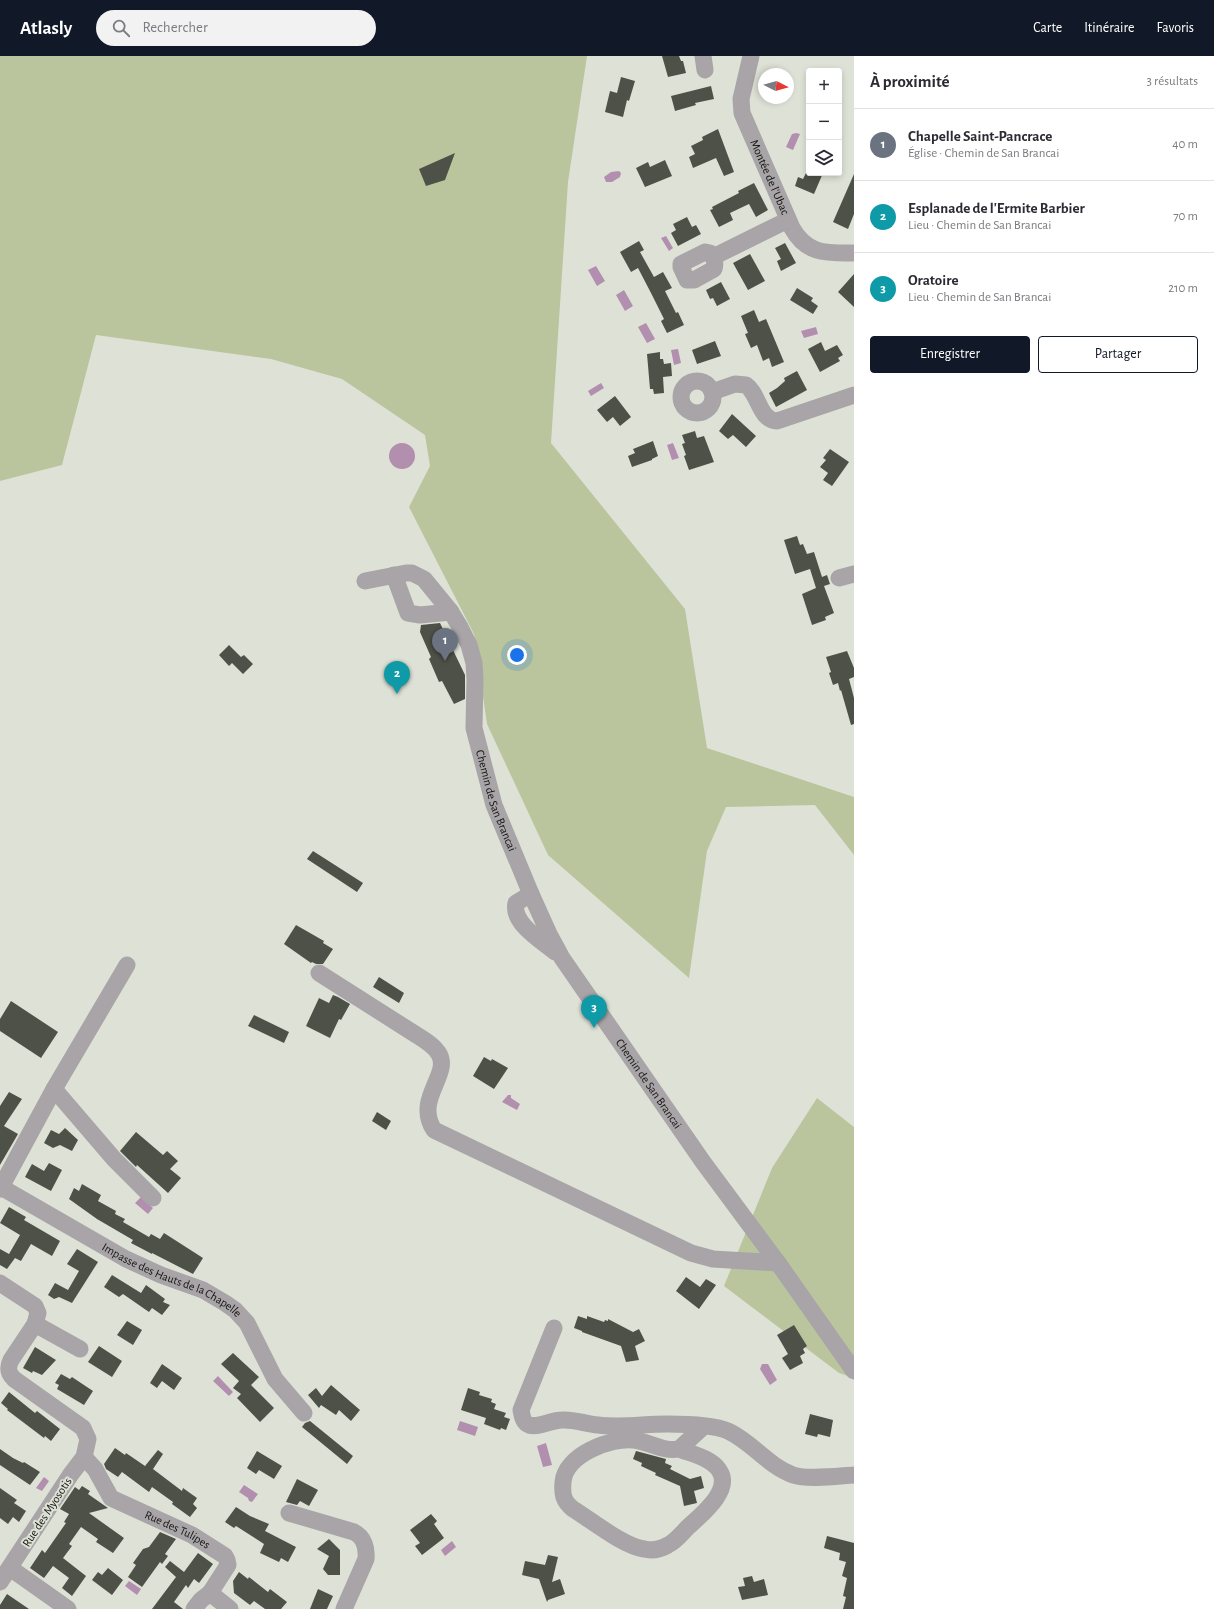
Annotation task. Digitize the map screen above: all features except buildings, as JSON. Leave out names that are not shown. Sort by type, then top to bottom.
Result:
[{"type":"street","name":"Montée de l'Ubac","points":[[751,56],[741,99],[742,113],[788,220],[799,240],[810,247],[825,253],[854,253]]},
{"type":"street","points":[[713,257],[788,220]]},
{"type":"street","points":[[712,392],[736,384],[746,385],[753,391],[766,416],[770,420],[777,421],[854,395]]},
{"type":"street","name":"Chemin de San Brancai","points":[[365,581],[412,573],[424,578],[451,612],[463,633],[472,656],[475,679],[474,728],[488,788],[531,894],[522,898],[516,903],[515,908],[517,917],[525,927],[562,958],[703,1162],[778,1263],[854,1371]]},
{"type":"street","points":[[394,575],[408,613],[420,615],[451,612]]},
{"type":"street","points":[[0,1188],[54,1089],[127,965]]},
{"type":"street","points":[[319,973],[431,1044],[439,1054],[441,1070],[430,1094],[428,1105],[428,1119],[434,1130],[691,1253],[712,1259],[778,1263]]},
{"type":"street","points":[[54,1089],[114,1159],[153,1198]]},
{"type":"street","name":"Impasse des Hauts de la Chapelle","points":[[0,1188],[126,1260],[203,1290],[235,1310],[247,1323],[275,1379],[304,1413]]},
{"type":"street","points":[[0,1283],[35,1306],[38,1313],[38,1318],[35,1324],[80,1349]]},
{"type":"street","name":"Rue des Myosotis","points":[[0,1582],[67,1480],[84,1457],[88,1439],[83,1428],[14,1379],[8,1372],[8,1367],[11,1360],[35,1324]]},
{"type":"street","points":[[554,1328],[520,1410],[524,1422],[528,1425],[561,1420],[614,1426],[668,1424],[719,1428],[729,1432],[776,1466],[795,1475],[854,1475]]},
{"type":"street","points":[[679,1449],[714,1464],[720,1471],[722,1483],[721,1489],[713,1504],[668,1545],[650,1550],[635,1547],[599,1526],[566,1503],[562,1489],[563,1479],[573,1463],[590,1449],[614,1442],[634,1440],[668,1450],[679,1449],[703,1427]]},
{"type":"street","name":"Rue des Tulipes","points":[[84,1457],[95,1470],[111,1498],[192,1535],[225,1556],[228,1565],[210,1593]]},
{"type":"street","points":[[289,1513],[354,1532],[362,1538],[366,1559],[344,1609]]},
{"type":"street","points":[[10,1568],[68,1609]]},
{"type":"street","points":[[194,1609],[201,1600],[210,1593],[230,1609]]},
{"type":"green space","points":[[0,56],[587,56],[568,182],[551,443],[685,609],[707,748],[854,797],[854,855],[815,805],[726,807],[707,851],[689,978],[548,855],[487,724],[474,634],[409,507],[430,466],[425,435],[342,379],[271,359],[96,335],[62,465],[0,481]]},
{"type":"green space","points":[[817,1098],[854,1127],[854,1378],[839,1373],[724,1286],[772,1168]]},
{"type":"shaded area","points":[[792,134],[800,134],[793,150],[786,147]]},
{"type":"shaded area","points":[[619,171],[621,173],[620,177],[612,182],[606,182],[604,177],[611,172]]},
{"type":"shaded area","points":[[666,236],[673,248],[669,251],[661,238]]},
{"type":"shaded area","points":[[596,266],[605,281],[597,286],[588,270]]},
{"type":"shaded area","points":[[624,290],[633,306],[625,311],[616,295]]},
{"type":"shaded area","points":[[646,323],[655,339],[647,343],[638,327]]},
{"type":"shaded area","points":[[816,327],[818,334],[804,338],[801,331]]},
{"type":"shaded area","points":[[678,349],[681,363],[674,365],[671,350]]},
{"type":"shaded area","points":[[601,383],[604,388],[591,396],[588,391]]},
{"type":"shaded area","points":[[402,443],[411,447],[415,456],[411,465],[402,469],[393,465],[389,456],[393,447]]},
{"type":"shaded area","points":[[673,443],[679,458],[672,460],[667,445]]},
{"type":"shaded area","points":[[508,1095],[511,1095],[511,1098],[520,1104],[517,1110],[502,1102]]},
{"type":"shaded area","points":[[141,1197],[153,1208],[148,1214],[135,1203]]},
{"type":"shaded area","points":[[762,1364],[768,1364],[777,1380],[770,1385],[760,1369]]},
{"type":"shaded area","points":[[218,1376],[233,1392],[229,1396],[213,1381]]},
{"type":"shaded area","points":[[460,1421],[478,1427],[475,1436],[457,1430]]},
{"type":"shaded area","points":[[546,1443],[552,1465],[543,1467],[537,1446]]},
{"type":"shaded area","points":[[44,1477],[49,1481],[42,1491],[36,1488]]},
{"type":"shaded area","points":[[244,1485],[258,1494],[252,1502],[239,1492]]},
{"type":"shaded area","points":[[452,1541],[456,1547],[445,1556],[441,1550]]},
{"type":"shaded area","points":[[129,1581],[141,1589],[137,1595],[125,1586]]},
{"type":"place","name":"Chapelle Saint-Pancrace","points":[[445,661]]},
{"type":"place","name":"Esplanade de l'Ermite Barbier","points":[[397,694]]},
{"type":"place","name":"Oratoire","points":[[594,1028]]}]
